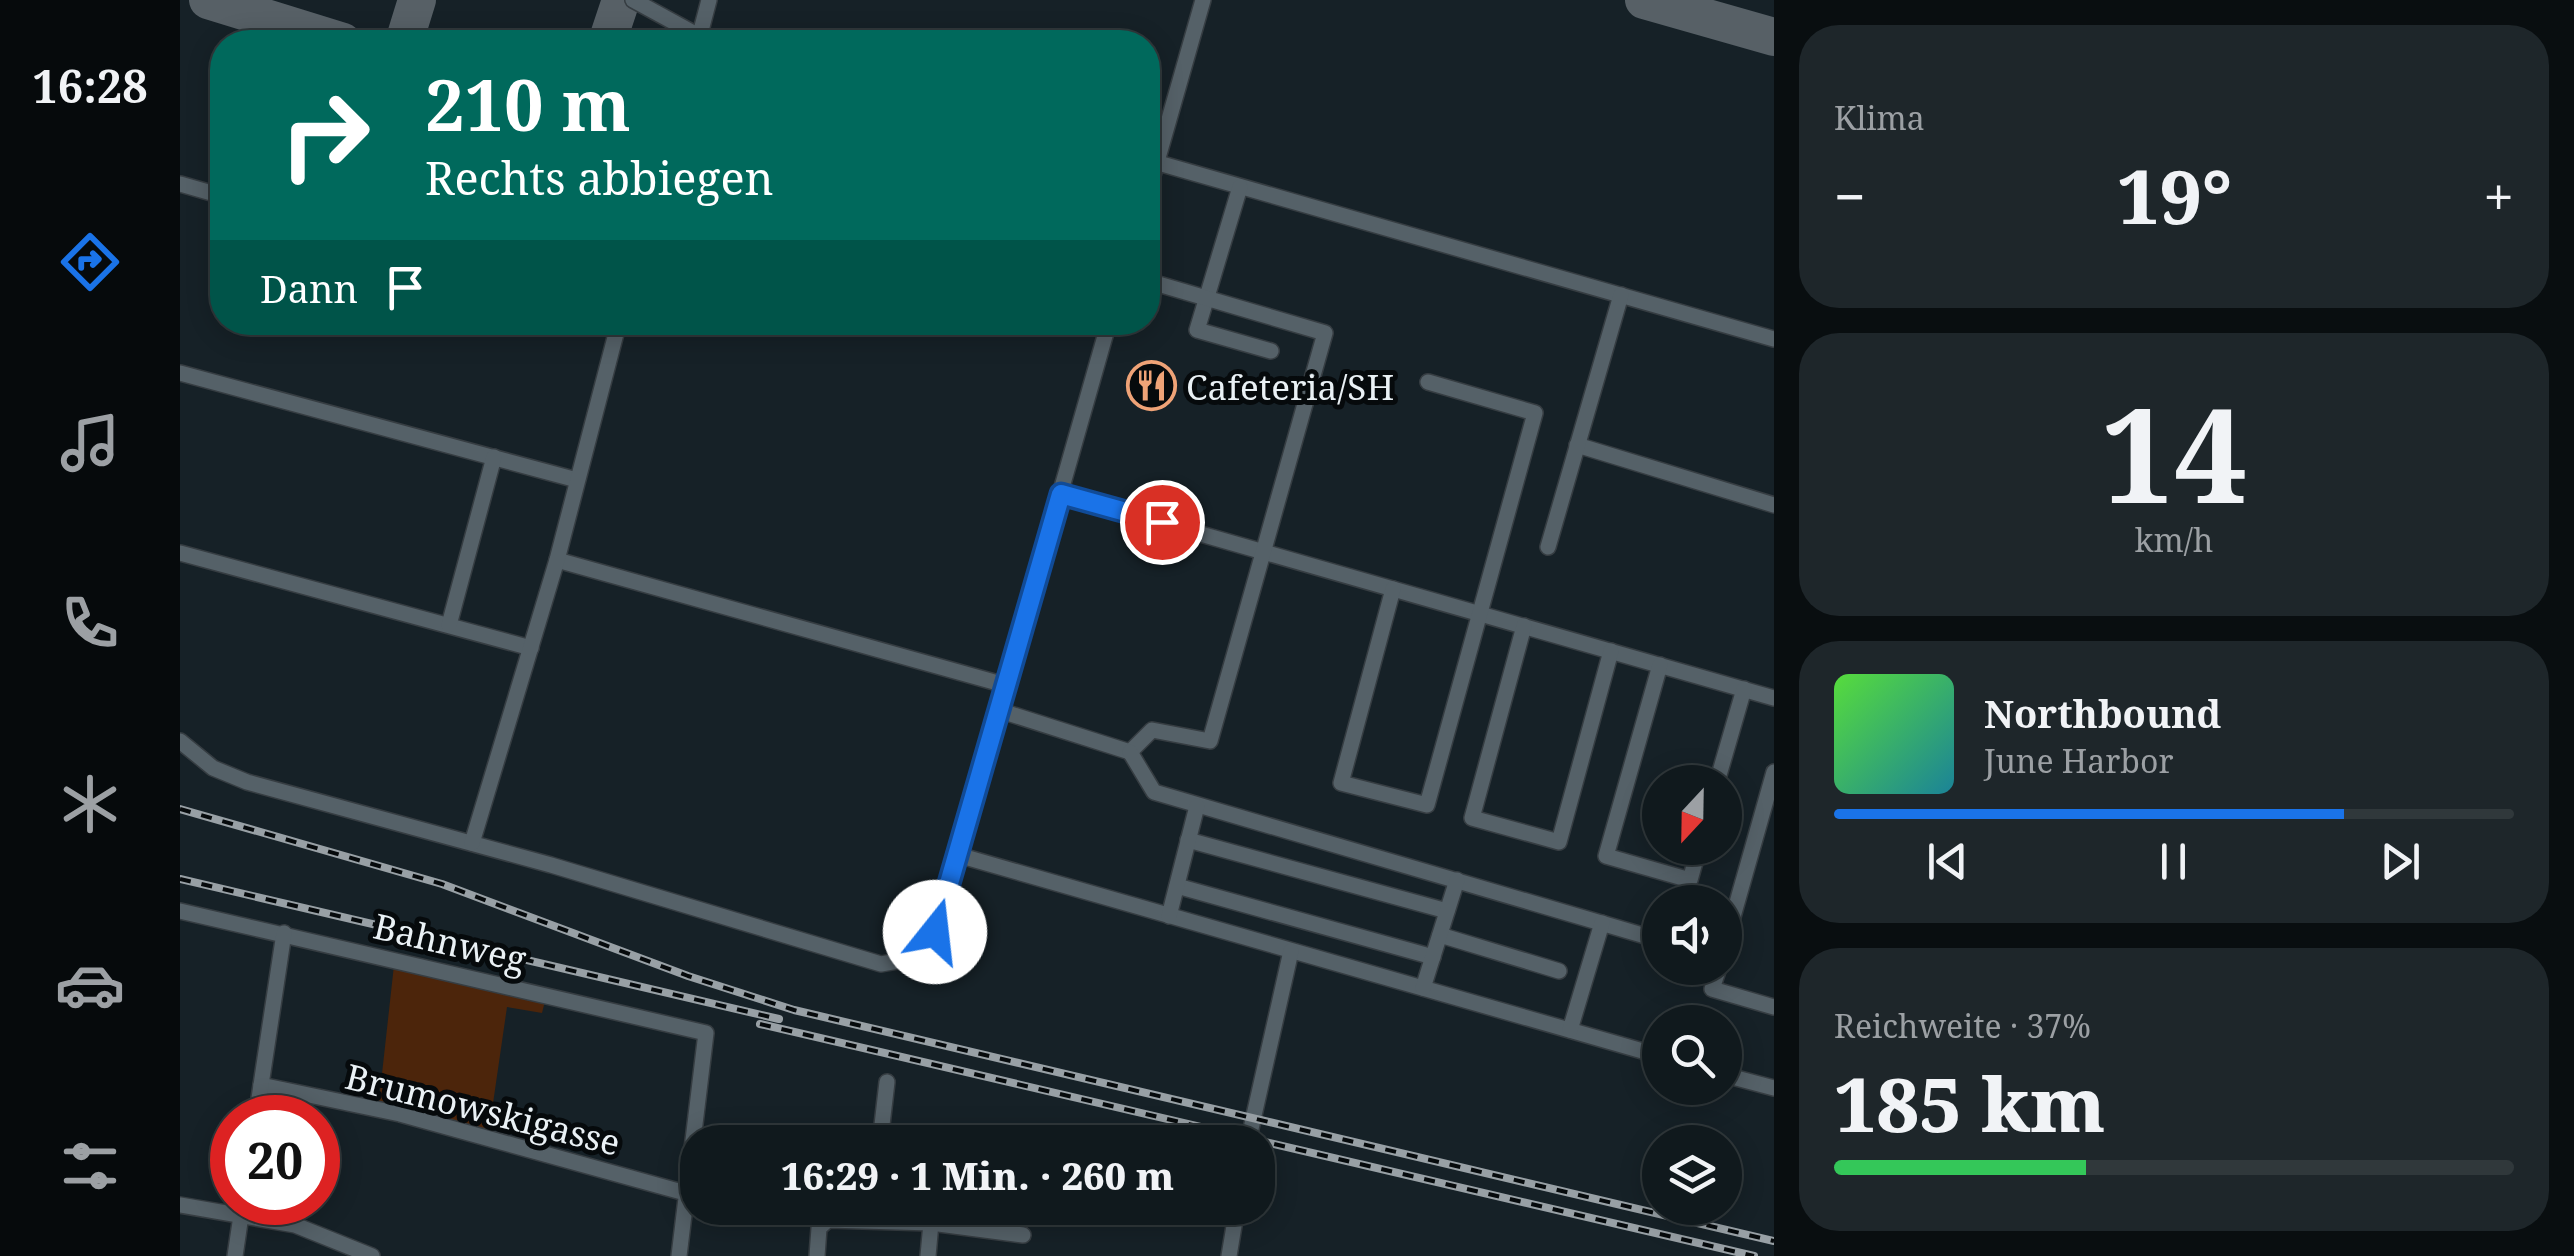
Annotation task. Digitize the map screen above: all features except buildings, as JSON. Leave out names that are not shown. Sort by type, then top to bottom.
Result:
[{"type":"street","points":[[632,0],[683,30]]},
{"type":"street","points":[[701,30],[710,0]]},
{"type":"street","points":[[1160,137],[1203,0]]},
{"type":"street","points":[[1160,164],[1774,339]]},
{"type":"street","points":[[180,184],[210,193]]},
{"type":"street","points":[[1240,187],[1198,330],[1271,351]]},
{"type":"street","points":[[1130,752],[1152,730],[1210,741],[1325,332],[1160,285]]},
{"type":"street","points":[[1548,547],[1620,295]]},
{"type":"street","points":[[472,843],[557,560],[616,335]]},
{"type":"street","points":[[180,741],[229,776],[881,964],[900,963],[927,948],[958,855],[1105,335]]},
{"type":"street","points":[[180,372],[577,480]]},
{"type":"street","points":[[1393,588],[1341,783],[1428,806],[1535,413],[1428,382]]},
{"type":"street","points":[[1577,445],[1774,505]]},
{"type":"street","points":[[448,625],[494,457]]},
{"type":"street","points":[[1061,494],[1774,698]]},
{"type":"street","points":[[180,553],[531,648]]},
{"type":"street","points":[[557,560],[1005,685]]},
{"type":"street","points":[[1524,626],[1472,818],[1559,842],[1611,651]]},
{"type":"street","points":[[1660,665],[1606,856],[1690,880],[1694,865]]},
{"type":"street","points":[[1722,765],[1744,689]]},
{"type":"street","points":[[998,710],[1130,752],[1154,792],[1642,935]]},
{"type":"street","points":[[1742,885],[1774,772]]},
{"type":"street","points":[[1169,916],[1197,806]]},
{"type":"street","points":[[1188,840],[1447,911]]},
{"type":"street","points":[[958,855],[1642,1051]]},
{"type":"street","points":[[1423,988],[1457,880]]},
{"type":"street","points":[[1177,886],[1433,957]]},
{"type":"street","name":"Bahnweg","points":[[180,911],[706,1034],[696,1125]]},
{"type":"street","points":[[1570,1030],[1602,923]]},
{"type":"street","points":[[259,1095],[284,934]]},
{"type":"street","points":[[1440,935],[1559,971]]},
{"type":"street","points":[[1251,1125],[1291,951]]},
{"type":"street","points":[[1713,985],[1712,989],[1774,1007]]},
{"type":"street","points":[[1742,1079],[1774,1088]]},
{"type":"street","points":[[882,1125],[887,1082]]},
{"type":"street","name":"Brumowskigasse","points":[[261,1085],[400,1114],[680,1192]]},
{"type":"street","points":[[180,1205],[210,1206]]},
{"type":"street","points":[[235,1256],[240,1225]]},
{"type":"street","points":[[295,1225],[372,1256]]},
{"type":"street","points":[[679,1256],[684,1225]]},
{"type":"street","points":[[816,1256],[822,1225]]},
{"type":"street","points":[[928,1256],[931,1225]]},
{"type":"street","points":[[939,1225],[1023,1235]]},
{"type":"street","points":[[1229,1256],[1234,1225]]},
{"type":"shaded area","points":[[395,956],[547,993],[542,1013],[507,1007],[489,1131],[379,1101]]},
{"type":"taxiway","points":[[208,0],[304,30]]},
{"type":"taxiway","points":[[408,30],[417,0]]},
{"type":"taxiway","points":[[611,30],[621,0]]},
{"type":"taxiway","points":[[1644,0],[1774,37]]},
{"type":"railway","points":[[180,809],[442,884],[688,976],[794,1010],[1774,1241]]},
{"type":"railway","points":[[180,879],[779,1019]]},
{"type":"railway","points":[[760,1024],[1754,1256]]},
{"type":"place","name":"Cafeteria/SH","points":[[1151,386]]},
{"type":"route","points":[[935,932],[1061,494],[1162,522]]}]
